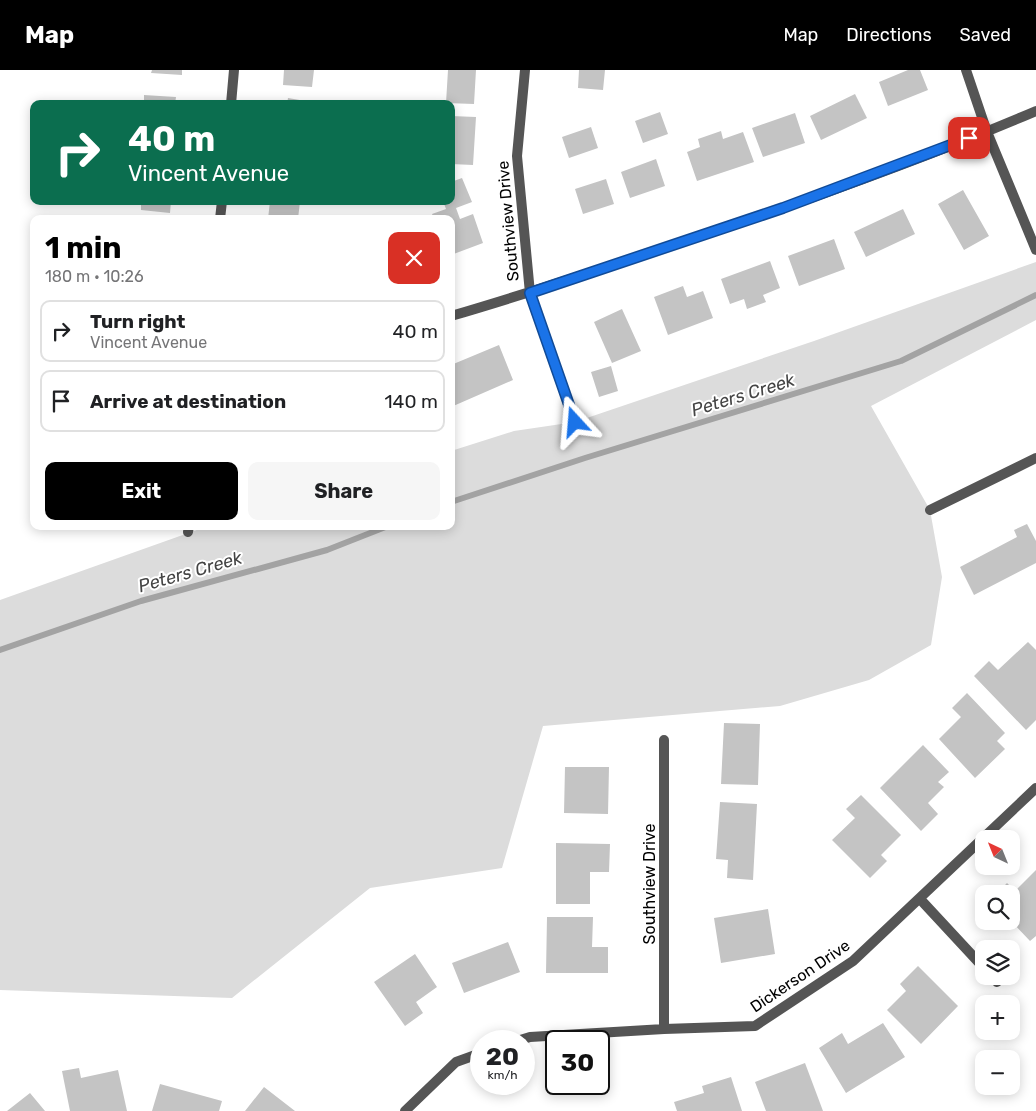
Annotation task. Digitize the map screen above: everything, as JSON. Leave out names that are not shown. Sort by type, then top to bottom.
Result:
[{"type":"street","points":[[231,100],[234,70]]},
{"type":"street","name":"Southview Drive","points":[[525,70],[517,156],[530,293],[575,422]]},
{"type":"street","points":[[966,70],[987,132],[1036,250]]},
{"type":"street","points":[[455,315],[530,293],[783,208],[987,132],[1036,111]]},
{"type":"street","points":[[930,510],[1036,458]]},
{"type":"street","name":"Southview Drive","points":[[664,740],[664,1029]]},
{"type":"street","name":"Dickerson Drive","points":[[535,1037],[755,1026],[853,961],[1036,788]]},
{"type":"street","points":[[920,899],[975,958]]},
{"type":"street","points":[[405,1111],[456,1062],[470,1058]]},
{"type":"shaded area","points":[[1036,262],[1036,320],[871,406],[930,510],[942,577],[931,645],[869,680],[780,706],[543,726],[502,868],[370,888],[232,998],[0,990],[0,600],[197,530],[455,530],[455,450],[514,431],[575,422],[814,341]]},
{"type":"building","points":[[152,70],[182,70],[182,75],[151,73]]},
{"type":"building","points":[[284,70],[314,70],[312,87],[283,85]]},
{"type":"building","points":[[448,70],[476,70],[474,104],[455,103],[455,100],[446,100]]},
{"type":"building","points":[[579,70],[605,70],[603,90],[578,88]]},
{"type":"building","points":[[908,70],[920,70],[928,90],[888,106],[879,82]]},
{"type":"building","points":[[855,94],[867,118],[821,140],[810,116]]},
{"type":"building","points":[[144,95],[176,97],[176,100],[144,100]]},
{"type":"building","points":[[660,112],[668,134],[643,143],[635,121]]},
{"type":"building","points":[[795,113],[805,143],[763,157],[752,128]]},
{"type":"building","points":[[455,116],[476,117],[473,165],[455,164]]},
{"type":"building","points":[[591,127],[598,148],[569,158],[562,137]]},
{"type":"building","points":[[721,131],[723,139],[743,132],[754,162],[697,181],[687,152],[700,147],[698,139]]},
{"type":"building","points":[[656,159],[665,186],[630,198],[621,172]]},
{"type":"building","points":[[462,178],[472,202],[456,208],[460,219],[473,214],[483,243],[455,254],[455,215],[432,214],[446,209],[444,205],[455,205],[455,181]]},
{"type":"building","points":[[606,179],[614,204],[583,214],[575,189]]},
{"type":"building","points":[[963,190],[989,236],[964,250],[938,204]]},
{"type":"building","points":[[141,205],[171,205],[170,213],[141,210]]},
{"type":"building","points":[[270,205],[300,205],[298,215],[268,215]]},
{"type":"building","points":[[903,209],[915,234],[866,257],[854,232]]},
{"type":"building","points":[[834,239],[845,269],[799,286],[788,256]]},
{"type":"building","points":[[770,261],[780,288],[763,295],[766,302],[747,309],[744,299],[730,304],[721,279]]},
{"type":"building","points":[[683,286],[687,297],[703,291],[713,318],[668,335],[654,297]]},
{"type":"building","points":[[622,309],[641,351],[612,363],[594,322]]},
{"type":"building","points":[[499,345],[513,380],[455,405],[455,363]]},
{"type":"building","points":[[611,366],[618,391],[599,397],[591,372]]},
{"type":"building","points":[[1027,524],[1036,541],[1036,563],[974,595],[960,567],[1017,537],[1014,530]]},
{"type":"building","points":[[1028,642],[1036,650],[1036,720],[1026,730],[974,676],[989,661],[998,670]]},
{"type":"building","points":[[967,693],[1005,733],[997,741],[1005,749],[975,778],[939,739],[961,717],[952,708]]},
{"type":"building","points":[[724,723],[760,724],[758,785],[721,784]]},
{"type":"building","points":[[923,745],[949,772],[938,782],[944,787],[928,803],[938,814],[921,831],[880,788]]},
{"type":"building","points":[[565,767],[609,767],[608,814],[564,813]]},
{"type":"building","points":[[861,795],[901,835],[881,855],[887,861],[870,878],[832,840],[855,818],[846,809]]},
{"type":"building","points":[[720,802],[757,804],[753,880],[727,878],[728,860],[716,859]]},
{"type":"building","points":[[556,843],[610,844],[609,872],[590,872],[590,904],[556,904]]},
{"type":"building","points":[[1036,870],[1036,936],[1030,941],[1020,930],[1020,886]]},
{"type":"building","points":[[768,909],[775,954],[721,963],[714,918]]},
{"type":"building","points":[[547,917],[593,917],[592,947],[608,947],[608,973],[546,973]]},
{"type":"building","points":[[508,942],[520,972],[464,993],[452,963]]},
{"type":"building","points":[[415,954],[437,987],[416,1002],[423,1013],[405,1026],[374,982]]},
{"type":"building","points":[[918,966],[958,1006],[921,1044],[887,1010],[906,991],[900,984]]},
{"type":"building","points":[[883,1023],[905,1057],[846,1093],[819,1048],[842,1033],[848,1044]]},
{"type":"building","points":[[805,1063],[823,1111],[766,1111],[755,1082]]},
{"type":"building","points":[[79,1068],[81,1078],[118,1070],[127,1111],[70,1111],[62,1071]]},
{"type":"building","points":[[731,1077],[742,1111],[677,1111],[674,1102],[704,1093],[702,1086]]},
{"type":"building","points":[[160,1084],[222,1101],[219,1111],[152,1111]]},
{"type":"building","points":[[264,1087],[295,1111],[245,1111]]},
{"type":"building","points":[[30,1093],[45,1111],[7,1111]]},
{"type":"waterway","name":"Peters Creek","points":[[455,501],[585,458],[901,361],[1036,295]]},
{"type":"waterway","name":"Peters Creek","points":[[0,650],[141,601],[327,550],[378,530]]},
{"type":"route","points":[[575,422],[530,293],[783,208],[969,138]]}]
